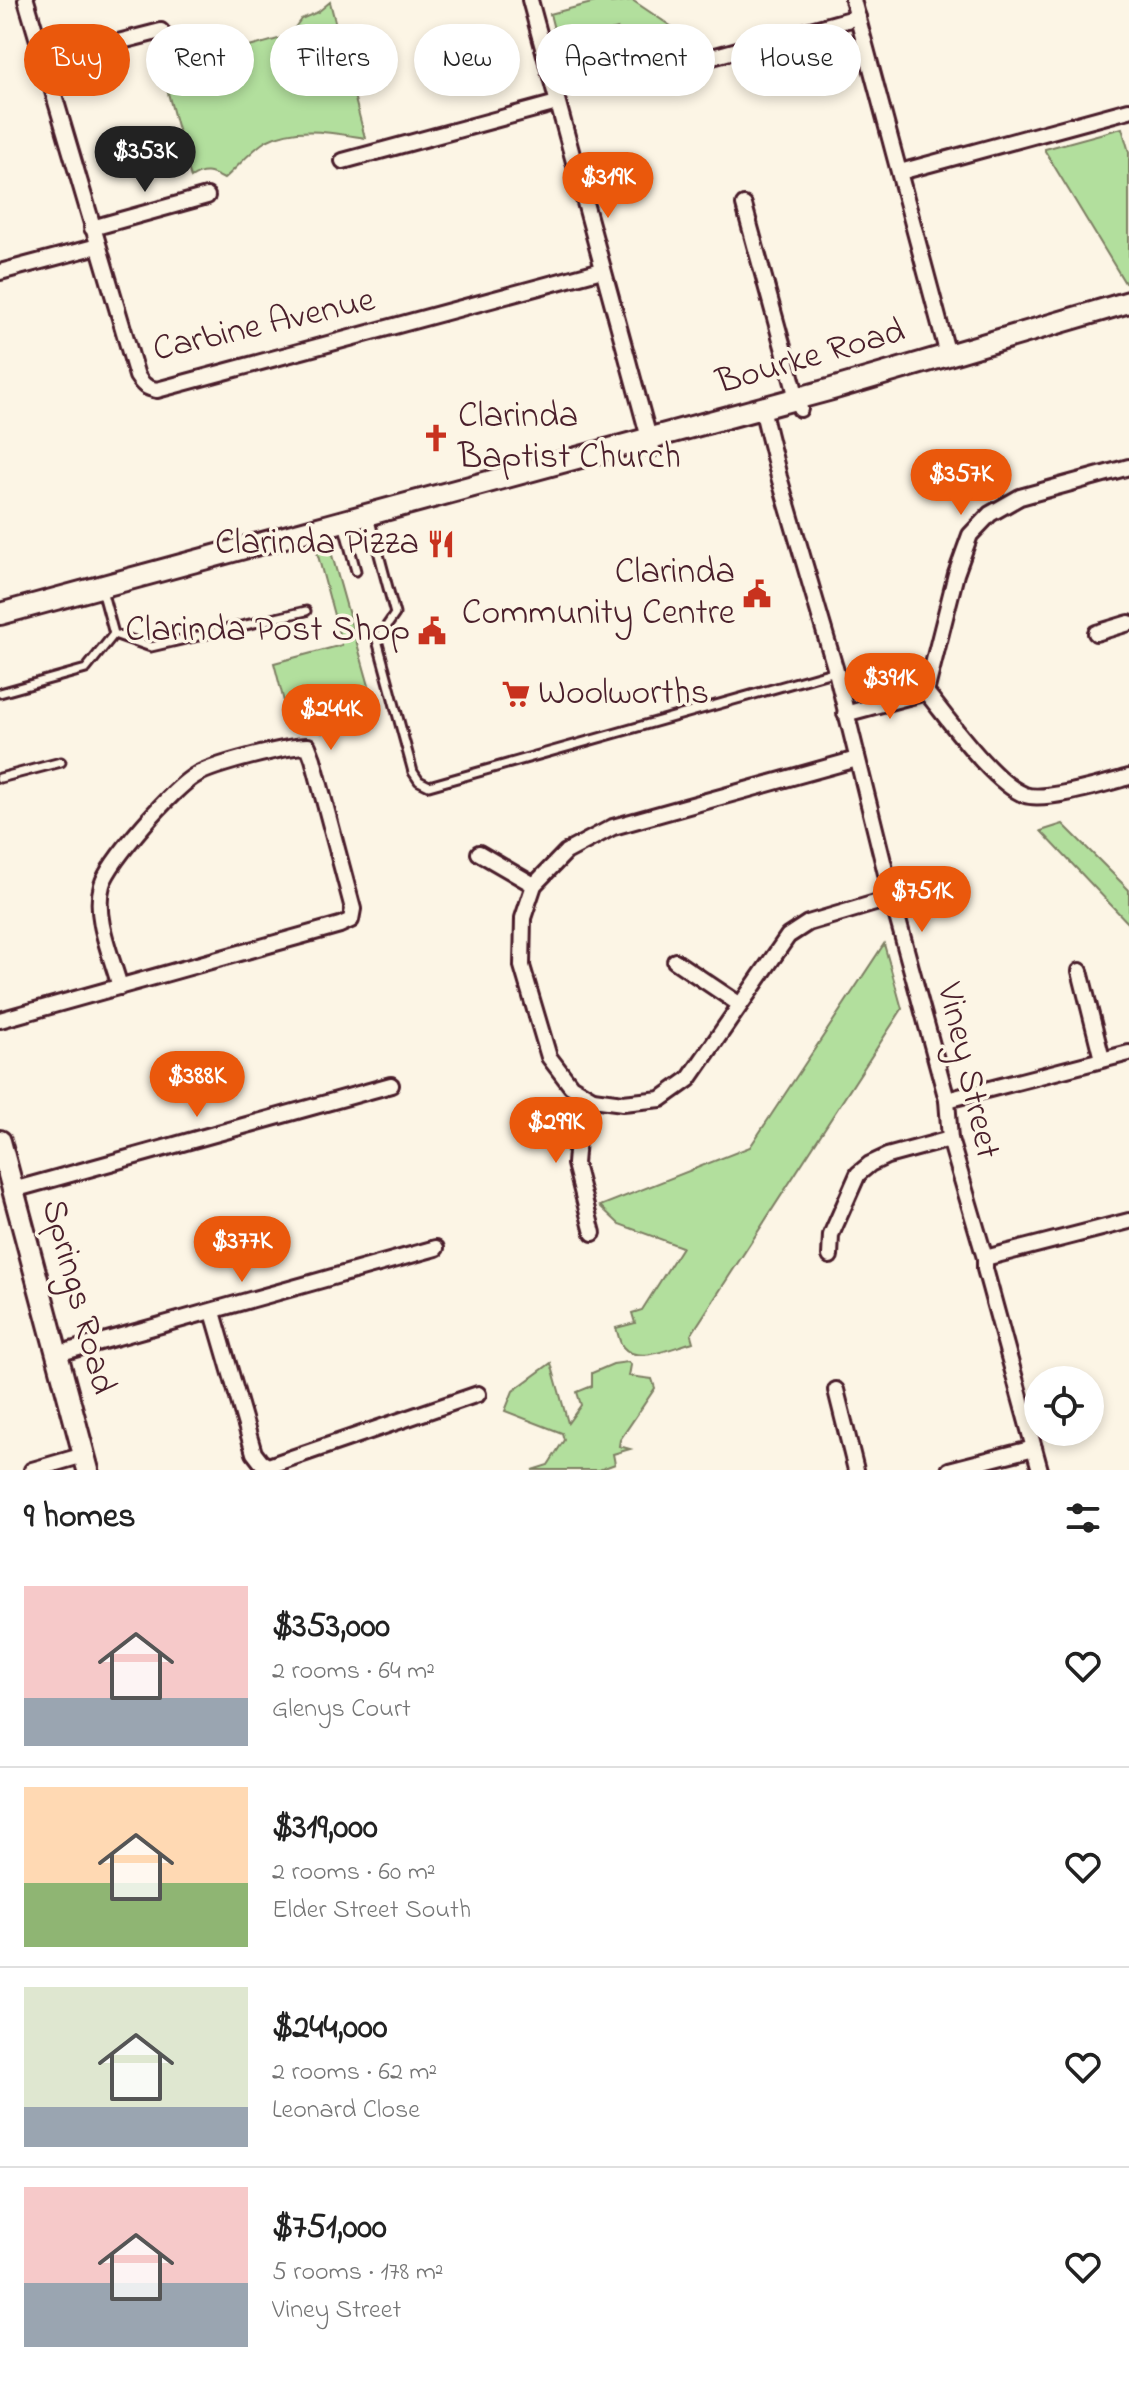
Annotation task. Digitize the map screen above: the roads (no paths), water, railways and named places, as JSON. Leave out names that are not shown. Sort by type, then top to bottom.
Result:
[{"type":"main road","name":"Bourke Road","points":[[950,361],[1129,301]]},
{"type":"main road","name":"Bourke Road","points":[[0,626],[102,593],[950,361],[1129,316]]},
{"type":"main road","name":"Bourke Road","points":[[0,614],[102,593]]},
{"type":"main road","name":"Springs Road","points":[[0,1141],[86,1463]]},
{"type":"street","name":"Carbine Avenue","points":[[26,0],[33,24]]},
{"type":"street","points":[[530,0],[650,444]]},
{"type":"street","points":[[853,0],[950,361]]},
{"type":"street","points":[[715,56],[858,17]]},
{"type":"street","name":"Carbine Avenue","points":[[54,96],[137,376],[143,386],[157,390],[602,270]]},
{"type":"street","points":[[343,161],[557,103]]},
{"type":"street","points":[[900,172],[1129,110]]},
{"type":"street","points":[[92,228],[207,196]]},
{"type":"street","points":[[744,205],[798,404]]},
{"type":"street","points":[[0,272],[98,246]]},
{"type":"street","name":"Viney Street","points":[[763,413],[836,671],[892,898],[947,1100],[950,1139],[985,1258],[985,1269],[1040,1470]]},
{"type":"street","points":[[926,692],[956,574],[970,535],[990,514],[1020,497],[1129,467]]},
{"type":"street","points":[[1096,633],[1129,623]]},
{"type":"street","points":[[845,714],[926,692]]},
{"type":"street","points":[[926,692],[1002,781],[1027,796],[1064,793],[1129,777]]},
{"type":"street","points":[[0,1020],[120,987],[340,925],[351,920],[353,909],[308,746],[291,746],[199,773],[180,785],[111,866],[102,885],[100,905],[120,987]]},
{"type":"street","points":[[857,759],[613,827],[566,852],[534,885],[523,918],[522,966],[549,1057],[571,1086],[593,1099],[623,1103],[661,1099],[689,1079],[788,936],[808,923],[892,898]]},
{"type":"street","points":[[479,853],[534,885]]},
{"type":"street","points":[[675,961],[739,1004]]},
{"type":"street","points":[[1080,971],[1102,1059]]},
{"type":"street","points":[[947,1100],[1129,1053]]},
{"type":"street","points":[[13,1190],[391,1085]]},
{"type":"street","points":[[593,1099],[577,1139],[575,1164],[593,1233]]},
{"type":"street","points":[[830,1256],[831,1235],[858,1174],[887,1156],[950,1139]]},
{"type":"street","points":[[985,1258],[1129,1221]]},
{"type":"street","points":[[57,1354],[436,1248]]},
{"type":"street","points":[[213,1312],[254,1453],[268,1466],[478,1394]]},
{"type":"street","points":[[836,1390],[856,1470]]},
{"type":"street","points":[[949,1470],[1034,1448]]},
{"type":"street","points":[[32,1470],[86,1463]]},
{"type":"lane","points":[[369,520],[395,614],[377,640],[413,772],[419,781],[429,786],[836,671]]},
{"type":"lane","points":[[344,527],[356,571]]},
{"type":"lane","points":[[102,593],[114,634]]},
{"type":"lane","points":[[114,634],[151,647],[306,611]]},
{"type":"lane","points":[[0,693],[86,669],[114,634]]},
{"type":"lane","points":[[0,778],[61,762]]},
{"type":"place","name":"Clarinda Baptist Church","points":[[436,438]]},
{"type":"place","name":"Clarinda Pizza","points":[[441,544]]},
{"type":"place","name":"Clarinda Community Centre","points":[[757,594]]},
{"type":"place","name":"Clarinda Post Shop","points":[[432,631]]},
{"type":"place","name":"Woolworths","points":[[516,694]]}]
